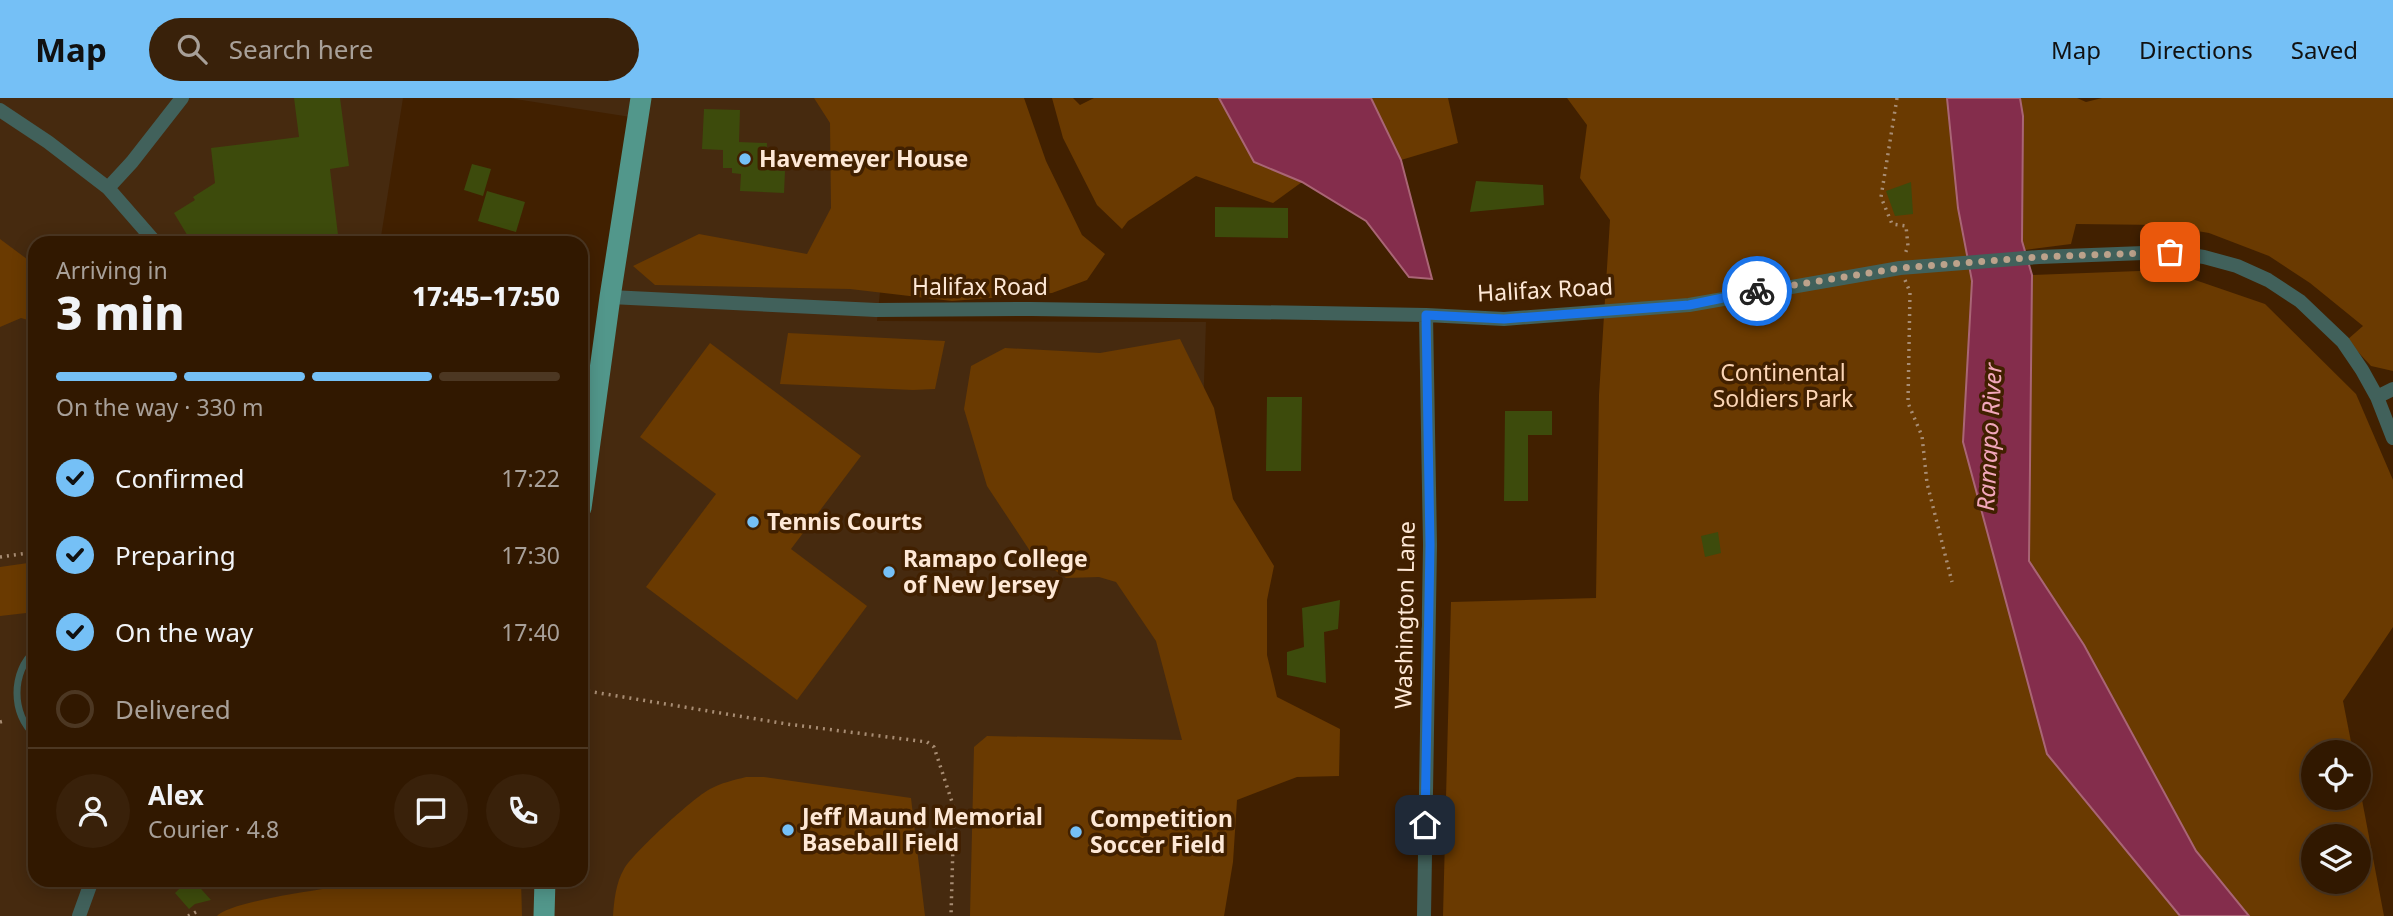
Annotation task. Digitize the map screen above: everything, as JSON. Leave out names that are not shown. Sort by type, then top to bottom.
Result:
[{"type":"main road","points":[[588,457],[641,98]]},
{"type":"main road","points":[[544,916],[545,887]]},
{"type":"street","points":[[108,188],[182,98]]},
{"type":"street","points":[[0,110],[48,142],[108,188],[150,236]]},
{"type":"street","name":"Halifax Road","points":[[610,297],[876,310],[1031,309],[1426,315],[1504,319],[1689,305],[1900,268],[2039,257],[2170,252],[2237,266],[2268,280],[2323,320],[2349,351],[2376,397],[2393,438]]},
{"type":"street","name":"Washington Lane","points":[[1424,916],[1430,545],[1426,315]]},
{"type":"street","points":[[2376,397],[2393,389]]},
{"type":"street","points":[[79,916],[89,887]]},
{"type":"lane","points":[[28,660],[22,667],[18,681],[22,721],[28,727]]},
{"type":"path","points":[[1897,98],[1881,197],[1892,224],[1906,226],[1908,246],[1900,268],[1910,292],[1908,403],[1922,436],[1927,483],[1952,582]]},
{"type":"path","points":[[0,556],[28,553]]},
{"type":"path","points":[[588,691],[787,724],[927,742],[934,747],[954,808],[951,916]]},
{"type":"path","points":[[188,916],[198,911]]},
{"type":"shaded area","name":"Ramapo College of New Jersey","points":[[0,98],[403,98],[381,236],[28,236],[28,887],[588,887],[588,385],[597,386],[637,118],[509,98],[900,98],[877,321],[1206,322],[1186,916],[0,916]]},
{"type":"green space","points":[[814,98],[1024,98],[1046,161],[1082,235],[1105,254],[1087,280],[1052,293],[952,301],[850,289],[655,285],[633,266],[699,234],[807,254],[831,208],[830,123]]},
{"type":"green space","points":[[1052,98],[1073,98],[1080,105],[1094,98],[1219,98],[1254,162],[1302,182],[1273,203],[1196,176],[1128,221],[1122,229],[1097,205],[1063,138]]},
{"type":"green space","points":[[1371,98],[1448,98],[1458,143],[1401,160]]},
{"type":"green space","name":"Continental Soldiers Park","points":[[1567,98],[1947,98],[1958,208],[1972,281],[1963,442],[2047,753],[2180,916],[1443,916],[1451,602],[1596,598],[1599,395],[1610,220],[1580,178],[1587,125]]},
{"type":"green space","points":[[2020,98],[2077,98],[2086,102],[2102,98],[2393,98],[2393,371],[2371,366],[2347,340],[2363,326],[2310,283],[2269,256],[2209,233],[2162,225],[2076,224],[2071,244],[2025,250],[2022,241],[2023,116]]},
{"type":"green space","points":[[0,239],[28,260],[28,320],[21,318],[0,327]]},
{"type":"green space","points":[[2166,270],[2265,304],[2356,394],[2393,480],[2393,627],[2343,701],[2351,740],[2301,740],[2301,810],[2364,810],[2367,824],[2301,824],[2301,894],[2371,894],[2371,847],[2384,916],[2249,916],[2196,851],[2084,645],[2029,561],[2032,275]]},
{"type":"green space","points":[[788,333],[945,341],[935,389],[780,384]]},
{"type":"green space","points":[[1180,339],[1214,408],[1233,499],[1274,566],[1267,600],[1267,655],[1277,697],[1340,729],[1339,776],[1297,777],[1237,800],[1233,862],[1224,916],[970,916],[974,747],[987,736],[1182,740],[1156,641],[1116,582],[1099,577],[1066,578],[1032,554],[987,486],[964,409],[971,366],[1005,348],[1100,353]]},
{"type":"green space","name":"Tennis Courts","points":[[710,343],[861,456],[791,549],[867,606],[797,700],[646,587],[716,494],[640,437]]},
{"type":"green space","points":[[28,563],[28,613],[0,616],[0,567]]},
{"type":"green space","name":"Jeff Maund Memorial Baseball Field","points":[[746,777],[764,777],[911,798],[925,916],[613,916],[619,880],[624,869],[639,851],[702,794],[719,785]]},
{"type":"green space","points":[[521,887],[522,916],[217,916],[247,904],[328,888]]},
{"type":"water","points":[[1219,98],[1371,98],[1401,160],[1432,279],[1409,277],[1366,221],[1302,182],[1254,162]]},
{"type":"water","name":"Ramapo River","points":[[1947,98],[2020,98],[2023,116],[2022,241],[2032,275],[2029,561],[2084,645],[2196,851],[2249,916],[2180,916],[2047,754],[1963,442],[1972,281],[1958,208]]},
{"type":"building","points":[[294,98],[340,98],[349,166],[330,169],[338,236],[188,236],[174,213],[215,183],[211,148],[299,137]]},
{"type":"building","name":"Havemeyer House","points":[[704,109],[740,110],[739,142],[767,143],[766,170],[785,171],[784,193],[740,191],[741,174],[732,173],[732,168],[723,168],[723,150],[702,149]]},
{"type":"building","points":[[472,164],[491,169],[483,196],[464,190]]},
{"type":"building","points":[[1476,181],[1543,185],[1544,205],[1470,212]]},
{"type":"building","points":[[1911,182],[1913,214],[1895,216],[1886,191]]},
{"type":"building","points":[[487,191],[525,202],[516,232],[478,221]]},
{"type":"building","points":[[1215,207],[1288,208],[1288,238],[1215,237]]},
{"type":"building","points":[[1267,397],[1302,397],[1301,471],[1266,471]]},
{"type":"building","points":[[1505,411],[1552,411],[1552,435],[1528,435],[1528,501],[1504,501]]},
{"type":"building","points":[[1718,532],[1721,553],[1705,557],[1701,536]]},
{"type":"building","points":[[1340,600],[1338,629],[1324,632],[1326,683],[1287,675],[1287,652],[1304,647],[1302,608]]},
{"type":"building","points":[[199,887],[211,900],[195,904],[189,909],[175,893],[180,888]]},
{"type":"way so far","points":[[1757,291],[1900,268],[2039,257],[2170,252]]},
{"type":"place","name":"Havemeyer House","points":[[745,159]]},
{"type":"place","name":"Tennis Courts","points":[[753,522]]},
{"type":"place","name":"Ramapo College of New Jersey","points":[[889,572]]},
{"type":"place","name":"Jeff Maund Memorial Baseball Field","points":[[788,830]]},
{"type":"place","name":"Competition Soccer Field","points":[[1076,832]]},
{"type":"route","points":[[1425,825],[1430,545],[1426,315],[1504,319],[1689,305],[1757,291]]}]
